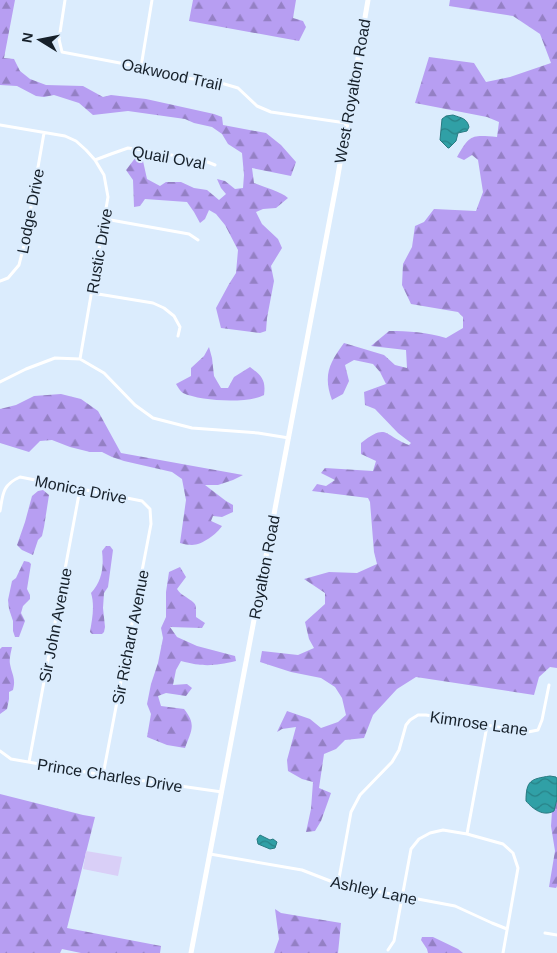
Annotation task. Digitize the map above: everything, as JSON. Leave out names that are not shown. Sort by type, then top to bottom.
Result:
[{"type":"main road","name":"West Royalton Road","points":[[336,181],[368,0]]},
{"type":"main road","name":"Royalton Road","points":[[191,953],[336,181]]},
{"type":"street","name":"Oakwood Trail","points":[[65,0],[59,39],[62,52],[141,67],[173,76],[220,83],[238,88],[257,106],[271,112],[346,123]]},
{"type":"street","points":[[141,67],[152,0]]},
{"type":"street","name":"Rustic Drive","points":[[0,125],[65,136],[76,141],[95,160],[104,175],[108,197],[80,359]]},
{"type":"street","name":"Lodge Drive","points":[[0,281],[8,278],[19,265],[44,132]]},
{"type":"street","name":"Quail Oval","points":[[95,160],[128,148],[205,161],[215,165]]},
{"type":"street","points":[[105,219],[190,234],[198,240]]},
{"type":"street","points":[[92,292],[153,303],[164,308],[174,316],[180,327],[178,336]]},
{"type":"street","points":[[0,382],[26,369],[55,358],[80,359],[104,373],[135,405],[153,418],[192,428],[258,433],[289,438]]},
{"type":"street","name":"Monica Drive","points":[[0,511],[4,491],[10,481],[20,478],[142,501]]},
{"type":"street","name":"Sir John Avenue","points":[[29,762],[80,489]]},
{"type":"street","name":"Sir Richard Avenue","points":[[103,775],[151,524],[150,509],[142,501]]},
{"type":"street","name":"Kimrose Lane","points":[[338,884],[351,812],[360,795],[392,762],[399,750],[406,726],[410,720],[418,715],[426,715],[528,732],[538,730],[542,720],[549,685]]},
{"type":"street","points":[[467,834],[487,726]]},
{"type":"street","name":"Prince Charles Drive","points":[[0,751],[11,759],[103,775],[222,792]]},
{"type":"street","points":[[388,950],[394,941],[411,849],[419,839],[430,833],[444,830],[503,844],[513,853],[518,868],[503,953]]},
{"type":"street","name":"Ashley Lane","points":[[209,854],[302,870],[338,884],[455,906],[485,921],[507,929]]},
{"type":"street","points":[[544,933],[557,936]]},
{"type":"green space","points":[[0,0],[15,0],[4,58],[14,59],[20,71],[30,79],[46,85],[83,86],[103,97],[111,95],[146,99],[214,114],[222,117],[223,125],[266,133],[281,145],[296,162],[291,176],[252,168],[254,183],[288,198],[276,208],[263,209],[256,212],[262,224],[278,239],[282,248],[271,266],[274,281],[266,331],[260,333],[221,328],[216,308],[236,273],[238,250],[225,225],[216,214],[209,210],[205,219],[200,223],[187,202],[145,199],[140,206],[134,207],[133,180],[126,170],[136,157],[143,161],[147,179],[160,186],[166,182],[181,182],[194,188],[207,190],[219,200],[226,194],[217,179],[225,181],[235,189],[243,188],[242,153],[228,144],[222,134],[212,127],[185,119],[128,111],[93,115],[79,103],[54,95],[36,96],[17,86],[0,85]]},
{"type":"green space","points":[[193,0],[296,0],[293,18],[303,21],[306,27],[299,41],[189,21]]},
{"type":"green space","points":[[450,0],[557,0],[557,668],[550,667],[539,677],[534,695],[416,677],[397,689],[373,715],[364,738],[345,740],[336,749],[324,754],[319,788],[331,793],[321,821],[315,831],[306,832],[311,809],[313,782],[302,779],[288,771],[287,760],[296,727],[282,729],[277,732],[287,711],[310,719],[321,728],[338,722],[346,715],[342,698],[335,687],[321,678],[291,672],[260,662],[262,651],[298,655],[314,648],[309,639],[305,622],[325,604],[325,593],[304,579],[329,572],[357,573],[377,564],[368,498],[312,491],[317,484],[326,486],[335,480],[321,473],[325,468],[373,471],[376,461],[361,454],[361,443],[376,433],[386,433],[409,445],[411,443],[398,433],[375,409],[365,405],[364,392],[386,384],[380,372],[373,364],[354,360],[345,365],[349,381],[343,394],[332,400],[328,384],[331,363],[344,343],[384,355],[395,365],[407,368],[406,350],[371,346],[389,331],[418,332],[446,338],[463,328],[463,317],[458,312],[411,304],[402,285],[403,264],[412,247],[415,226],[424,222],[434,209],[476,211],[483,192],[478,160],[472,155],[464,160],[457,157],[465,144],[472,138],[477,136],[497,137],[499,122],[487,117],[415,103],[429,57],[474,63],[486,82],[510,77],[551,63],[540,34],[513,16],[449,6]]},
{"type":"green space","points":[[209,347],[214,376],[221,388],[228,388],[234,377],[250,367],[262,379],[264,395],[247,400],[212,400],[191,396],[182,392],[176,384],[191,376],[191,368],[204,356]]},
{"type":"green space","points":[[61,394],[81,399],[98,411],[121,453],[243,475],[218,485],[205,485],[233,505],[233,512],[222,517],[213,516],[211,521],[222,526],[213,536],[205,541],[196,545],[180,543],[186,500],[182,479],[172,472],[124,461],[102,452],[90,452],[70,447],[52,440],[40,441],[29,452],[0,443],[0,409],[16,405],[34,396]]},
{"type":"green space","points":[[43,490],[49,495],[42,536],[38,540],[33,555],[22,550],[17,545],[32,496],[38,491]]},
{"type":"green space","points":[[106,546],[110,546],[113,550],[108,587],[104,593],[105,627],[102,634],[92,634],[90,632],[93,608],[91,593],[100,579],[103,563],[102,551]]},
{"type":"green space","points":[[24,561],[31,564],[27,589],[30,599],[23,606],[21,613],[25,621],[19,637],[15,637],[8,600],[12,581],[16,578]]},
{"type":"green space","points":[[180,567],[186,577],[177,589],[194,603],[196,606],[196,617],[205,623],[202,628],[170,627],[177,637],[197,646],[235,656],[236,661],[208,665],[181,661],[176,670],[173,685],[187,684],[192,688],[186,696],[166,693],[158,696],[161,706],[184,709],[188,715],[192,728],[185,748],[167,745],[147,737],[151,714],[147,704],[163,638],[161,628],[166,617],[166,592],[169,572]]},
{"type":"green space","points":[[2,647],[12,647],[10,662],[14,682],[13,690],[9,692],[7,709],[0,714],[0,649]]},
{"type":"green space","points":[[0,794],[95,817],[67,928],[161,946],[160,953],[81,953],[62,949],[60,953],[0,953]]},
{"type":"green space","points":[[557,799],[556,888],[549,887],[555,851],[551,826],[552,812],[554,811]]},
{"type":"green space","points":[[275,909],[281,913],[341,923],[338,953],[274,953],[279,939]]},
{"type":"green space","points":[[422,937],[433,937],[463,953],[428,953],[421,940]]},
{"type":"shaded area","points":[[86,851],[122,857],[118,876],[83,869]]},
{"type":"water","points":[[453,115],[465,120],[469,127],[467,131],[458,133],[456,141],[448,148],[440,140],[442,119]]},
{"type":"water","points":[[550,776],[557,779],[557,799],[554,811],[542,813],[526,801],[527,789],[534,780]]},
{"type":"water","points":[[260,835],[277,842],[275,848],[270,849],[258,844],[257,839]]}]
